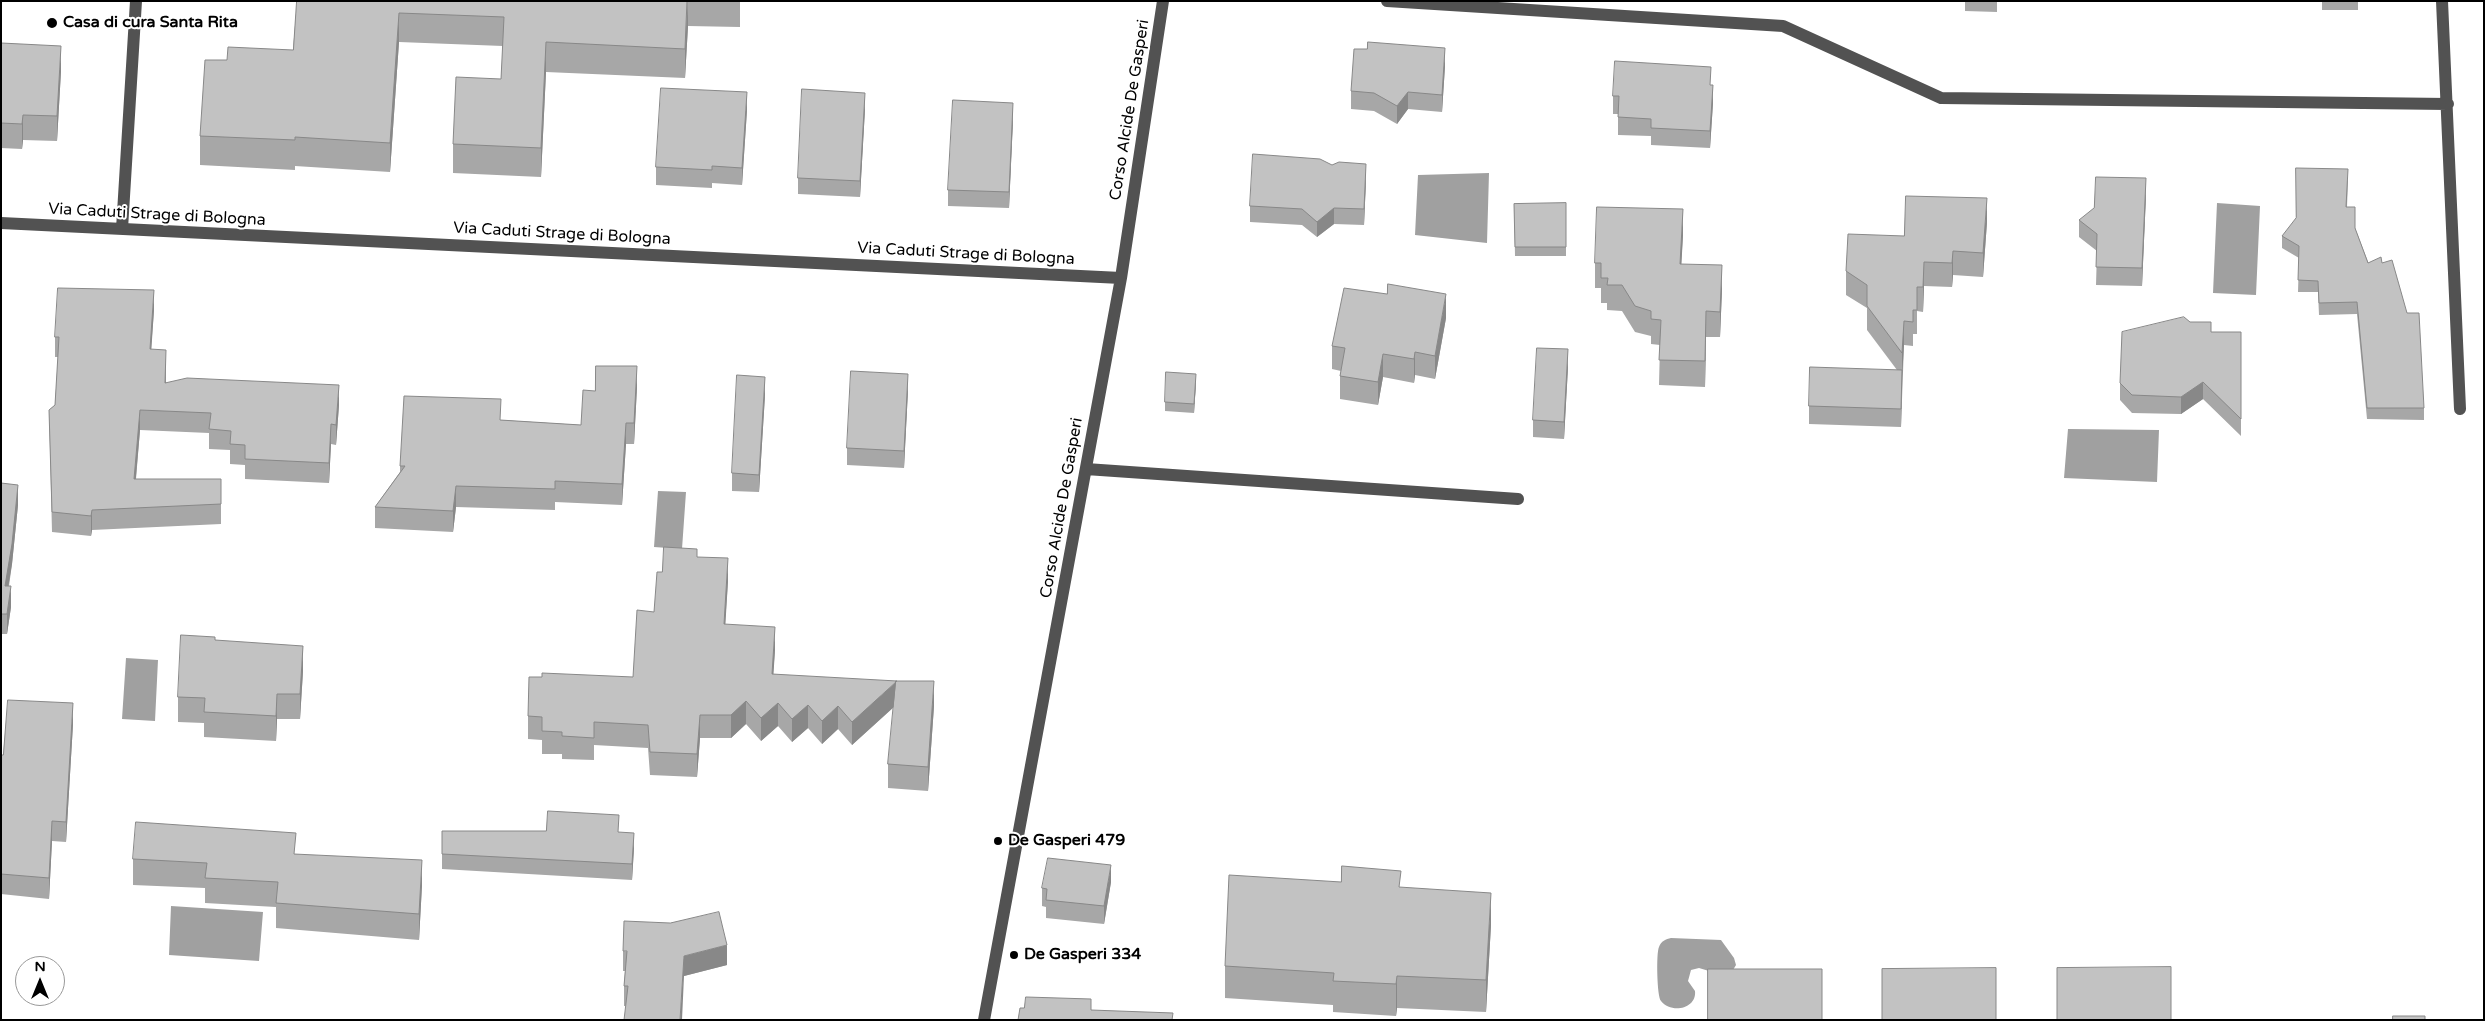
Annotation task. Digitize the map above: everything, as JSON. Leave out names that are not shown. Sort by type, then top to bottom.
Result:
[{"type":"street","points":[[122,229],[136,1]]},
{"type":"street","name":"Corso Alcide De Gasperi","points":[[984,1020],[1121,278],[1162,1]]},
{"type":"street","points":[[1387,1],[1783,26],[1941,98],[2448,104]]},
{"type":"street","points":[[2442,1],[2460,408]]},
{"type":"street","name":"Via Caduti Strage di Bologna","points":[[1,223],[1121,278]]},
{"type":"street","points":[[1086,469],[1518,499]]},
{"type":"shaded area","points":[[1489,173],[1487,243],[1415,235],[1418,175]]},
{"type":"shaded area","points":[[2217,203],[2260,206],[2256,295],[2213,293]]},
{"type":"shaded area","points":[[2068,429],[2159,430],[2157,482],[2064,478]]},
{"type":"shaded area","points":[[658,491],[686,492],[682,549],[654,547]]},
{"type":"shaded area","points":[[126,658],[158,660],[155,721],[122,719]]},
{"type":"shaded area","points":[[171,906],[263,912],[259,961],[169,955]]},
{"type":"shaded area","points":[[1671,938],[1721,940],[1734,958],[1736,965],[1733,970],[1709,971],[1699,968],[1691,970],[1688,981],[1695,991],[1695,997],[1688,1006],[1682,1008],[1665,1005],[1661,1001],[1659,992],[1658,951],[1662,942]]},
{"type":"building","points":[[297,1],[687,1],[685,49],[546,42],[541,148],[453,144],[456,77],[501,79],[504,17],[399,13],[390,143],[295,137],[295,140],[200,136],[205,60],[227,60],[228,47],[293,50]]},
{"type":"building","points":[[1368,42],[1445,48],[1442,95],[1408,92],[1397,106],[1374,93],[1351,91],[1354,49],[1367,49]]},
{"type":"building","points":[[1,43],[61,46],[57,116],[23,115],[22,124],[1,123]]},
{"type":"building","points":[[1615,61],[1711,67],[1710,85],[1713,85],[1710,131],[1651,128],[1651,119],[1618,117],[1619,96],[1613,96]]},
{"type":"building","points":[[661,88],[747,92],[742,168],[712,166],[712,170],[656,167]]},
{"type":"building","points":[[802,89],[865,93],[860,181],[798,178]]},
{"type":"building","points":[[953,100],[1013,103],[1009,192],[948,190]]},
{"type":"building","points":[[1253,154],[1320,159],[1332,165],[1339,162],[1366,164],[1364,209],[1334,208],[1317,222],[1302,209],[1250,206]]},
{"type":"building","points":[[2296,168],[2348,169],[2346,207],[2355,207],[2355,228],[2368,263],[2381,257],[2382,263],[2392,260],[2407,313],[2419,313],[2424,408],[2367,408],[2357,302],[2319,303],[2318,281],[2298,280],[2299,246],[2282,236],[2296,218]]},
{"type":"building","points":[[2096,177],[2146,178],[2142,268],[2096,267],[2097,234],[2079,220],[2094,208]]},
{"type":"building","points":[[1906,196],[1987,198],[1983,253],[1953,251],[1952,263],[1924,262],[1923,287],[1917,287],[1917,310],[1913,310],[1913,322],[1904,321],[1902,353],[1867,306],[1867,285],[1846,271],[1848,234],[1904,236]]},
{"type":"building","points":[[1566,203],[1566,247],[1515,247],[1514,204]]},
{"type":"building","points":[[1597,207],[1683,209],[1680,264],[1722,265],[1720,312],[1706,311],[1705,361],[1659,360],[1661,320],[1651,319],[1651,311],[1635,306],[1622,285],[1607,285],[1608,278],[1601,278],[1601,263],[1595,263]]},
{"type":"building","points":[[1388,284],[1446,294],[1435,356],[1415,352],[1414,359],[1383,354],[1378,382],[1340,376],[1345,348],[1332,346],[1344,288],[1387,294]]},
{"type":"building","points":[[58,288],[154,290],[150,349],[166,350],[165,383],[187,378],[339,385],[336,425],[331,424],[329,463],[245,459],[245,445],[230,444],[231,431],[209,429],[211,413],[140,410],[134,479],[221,479],[221,504],[92,510],[91,516],[52,512],[49,410],[55,405],[59,337],[55,337]]},
{"type":"building","points":[[2184,317],[2190,322],[2211,322],[2211,332],[2241,332],[2241,419],[2203,382],[2181,397],[2132,395],[2120,383],[2122,332]]},
{"type":"building","points":[[1537,348],[1568,349],[1564,422],[1533,420]]},
{"type":"building","points":[[596,366],[637,366],[634,423],[626,423],[622,484],[555,481],[555,489],[456,486],[453,511],[375,507],[405,466],[400,466],[404,396],[501,399],[500,420],[581,425],[583,390],[595,391]]},
{"type":"building","points":[[1810,367],[1902,370],[1901,409],[1809,406]]},
{"type":"building","points":[[851,371],[908,374],[904,451],[847,448]]},
{"type":"building","points":[[1166,372],[1196,374],[1194,404],[1165,402]]},
{"type":"building","points":[[737,375],[765,377],[759,475],[732,473]]},
{"type":"building","points":[[1,483],[18,485],[12,544],[5,586],[11,586],[7,614],[1,614]]},
{"type":"building","points":[[664,547],[697,549],[697,557],[728,558],[724,624],[775,627],[772,674],[897,681],[852,722],[838,706],[822,721],[808,705],[792,719],[778,703],[761,718],[746,701],[731,715],[700,715],[697,754],[650,752],[648,725],[594,722],[594,738],[562,736],[562,732],[542,731],[542,717],[528,716],[529,677],[542,677],[542,673],[633,677],[637,610],[654,612],[657,572],[662,572]]},
{"type":"building","points":[[181,635],[215,637],[215,640],[303,646],[300,694],[277,694],[276,716],[204,712],[205,698],[178,697]]},
{"type":"building","points":[[896,681],[934,681],[928,767],[888,764]]},
{"type":"building","points":[[8,700],[73,703],[66,822],[52,821],[49,878],[1,874],[1,755],[3,755]]},
{"type":"building","points":[[548,811],[619,815],[618,832],[634,833],[632,864],[442,854],[442,831],[546,831]]},
{"type":"building","points":[[136,822],[296,833],[294,854],[422,860],[419,914],[276,903],[278,882],[205,878],[207,863],[133,859]]},
{"type":"building","points":[[1048,858],[1111,865],[1104,906],[1046,900],[1047,889],[1042,888]]},
{"type":"building","points":[[1342,866],[1401,871],[1399,887],[1491,893],[1486,980],[1397,976],[1396,984],[1333,981],[1334,973],[1225,966],[1229,875],[1341,882]]},
{"type":"building","points":[[719,912],[727,945],[684,956],[680,1020],[624,1020],[628,986],[624,986],[627,951],[623,951],[624,921],[670,923]]},
{"type":"building","points":[[2171,967],[2171,1020],[2057,1020],[2057,968]]},
{"type":"building","points":[[1996,968],[1996,1020],[1882,1020],[1882,969]]},
{"type":"building","points":[[1708,969],[1822,969],[1822,1020],[1708,1020]]},
{"type":"building","points":[[1026,997],[1091,999],[1091,1010],[1173,1013],[1172,1020],[1018,1020],[1020,1008],[1024,1008]]},
{"type":"building","points":[[2393,1016],[2425,1016],[2425,1020],[2393,1020]]},
{"type":"place","name":"Casa di cura Santa Rita","points":[[52,23]]},
{"type":"place","name":"De Gasperi 479","points":[[998,841]]},
{"type":"place","name":"De Gasperi 334","points":[[1014,955]]}]
